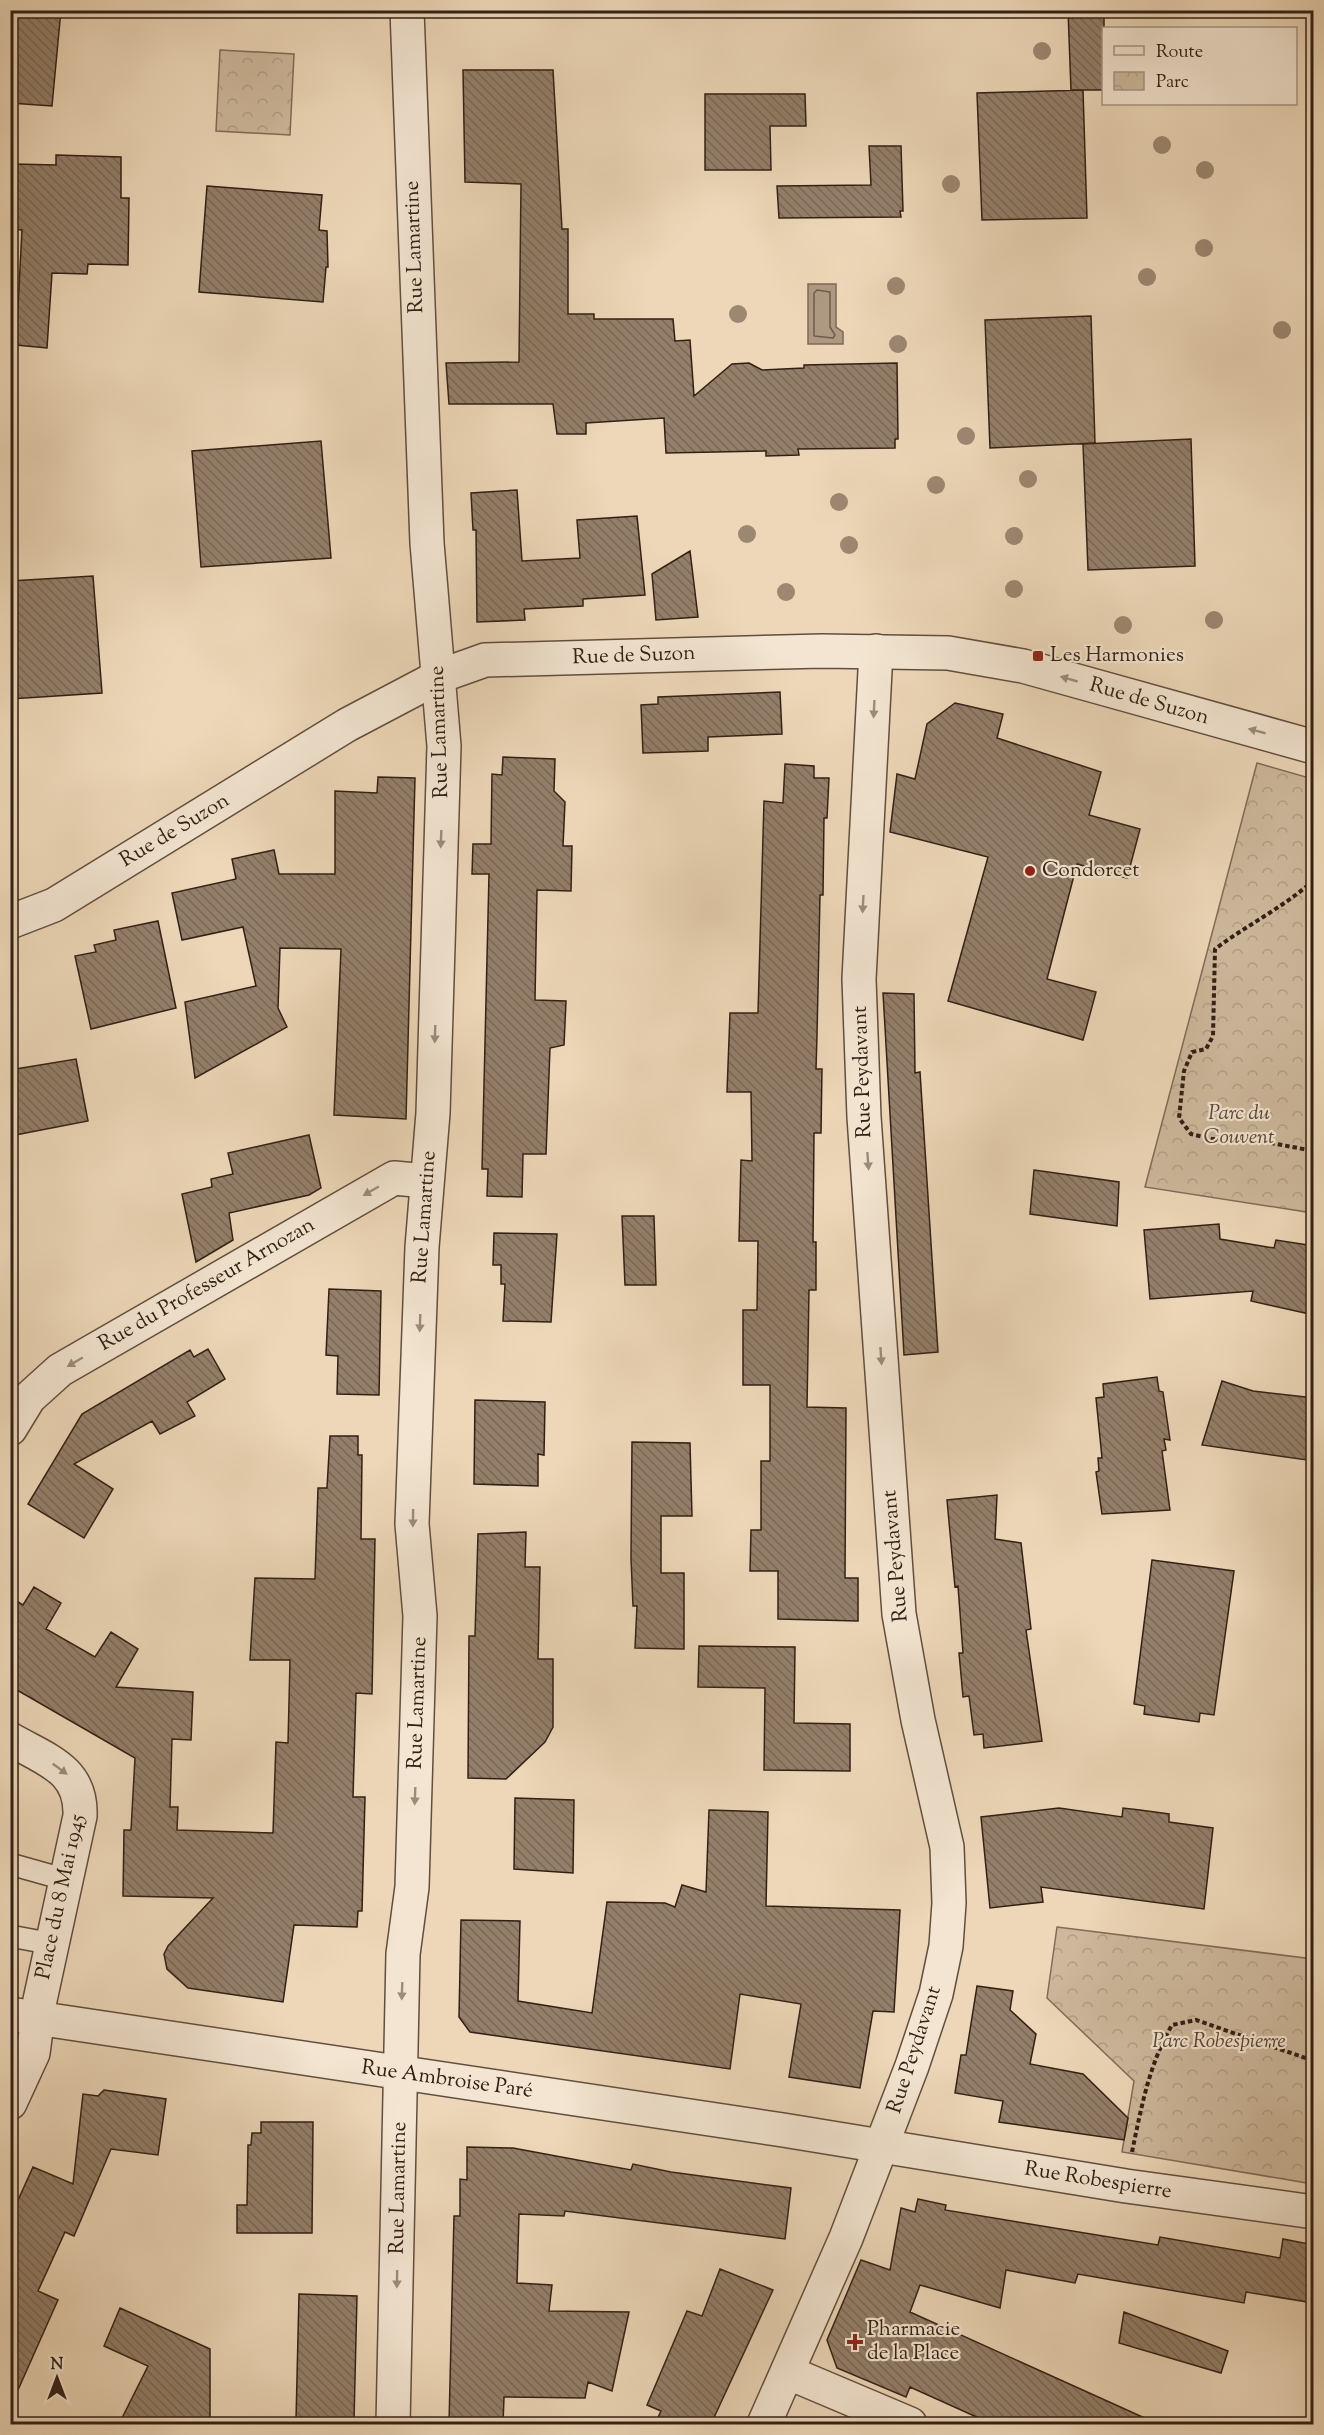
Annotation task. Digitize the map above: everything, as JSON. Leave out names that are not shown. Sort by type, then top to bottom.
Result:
[{"type":"street","name":"Rue Lamartine","points":[[393,2424],[399,2073],[403,1954],[412,1887],[420,1616],[412,1524],[426,1180],[433,1113],[443,769],[440,676],[429,573],[421,415],[407,10]]},
{"type":"street","name":"Rue de Suzon","points":[[10,922],[54,905],[347,725],[440,676],[485,660],[876,651],[948,652],[1023,666],[1314,747]]},
{"type":"street","name":"Rue Peydavant","points":[[765,2424],[883,2146],[936,1994],[946,1946],[949,1903],[947,1847],[918,1720],[899,1614],[864,1117],[860,979],[876,651]]},
{"type":"street","name":"Rue du Professeur Arnozan","points":[[10,1429],[29,1398],[60,1370],[394,1178],[426,1180]]},
{"type":"street","name":"Place du 8 Mai 1945","points":[[10,1739],[65,1771],[77,1786],[80,1816],[53,1944],[24,2016],[33,2053],[10,2103]]},
{"type":"street","name":"Rue Ambroise Paré","points":[[24,2016],[883,2146]]},
{"type":"street","name":"Rue Robespierre","points":[[883,2146],[1126,2186],[1314,2212]]},
{"type":"street","points":[[786,2372],[910,2424]]},
{"type":"lane","points":[[10,1864],[67,1880]]},
{"type":"lane","points":[[10,1936],[53,1944]]},
{"type":"path","points":[[1314,880],[1291,900],[1253,921],[1215,949],[1213,1036],[1206,1049],[1192,1052],[1184,1071],[1179,1118],[1191,1134],[1212,1139],[1255,1140],[1314,1151]]},
{"type":"path","points":[[1126,2186],[1143,2100],[1160,2047],[1172,2025],[1196,2020],[1314,2061]]},
{"type":"green space","points":[[220,50],[294,54],[290,135],[216,131]]},
{"type":"green space","name":"Parc du Couvent","points":[[1257,763],[1313,779],[1313,1213],[1145,1187]]},
{"type":"green space","name":"Parc Robespierre","points":[[1057,1927],[1313,1959],[1313,2184],[1122,2152],[1134,2081],[1047,1998]]},
{"type":"water","points":[[808,284],[836,284],[836,327],[843,332],[843,344],[808,344]]},
{"type":"building","points":[[10,10],[61,10],[52,106],[10,103]]},
{"type":"building","points":[[1068,10],[1104,10],[1102,90],[1071,90]]},
{"type":"building","points":[[463,70],[553,70],[562,229],[568,229],[568,314],[594,314],[594,319],[673,319],[675,341],[690,340],[694,396],[732,364],[749,363],[762,370],[804,368],[804,365],[897,363],[898,439],[895,439],[895,448],[798,449],[799,455],[766,456],[766,451],[666,453],[664,418],[586,423],[586,434],[557,434],[553,404],[449,404],[446,363],[519,362],[521,184],[465,182]]},
{"type":"building","points":[[1083,90],[1087,218],[982,220],[977,93]]},
{"type":"building","points":[[705,94],[805,94],[806,126],[770,126],[771,170],[705,170]]},
{"type":"building","points":[[869,146],[901,146],[903,211],[900,211],[901,217],[779,218],[777,186],[871,185]]},
{"type":"building","points":[[56,155],[121,157],[121,198],[129,198],[128,265],[88,264],[87,274],[52,273],[47,348],[16,345],[22,230],[12,229],[15,164],[56,165]]},
{"type":"building","points":[[207,186],[322,195],[319,230],[327,231],[328,267],[326,267],[323,302],[199,292]]},
{"type":"building","points":[[1091,316],[1095,443],[990,448],[985,320]]},
{"type":"building","points":[[1191,439],[1195,566],[1088,570],[1083,444]]},
{"type":"building","points":[[321,441],[331,558],[201,567],[192,451]]},
{"type":"building","points":[[517,490],[522,561],[580,558],[577,520],[637,516],[645,595],[583,599],[583,606],[524,609],[525,620],[477,622],[476,530],[473,530],[471,493]]},
{"type":"building","points":[[690,551],[698,617],[656,620],[652,574]]},
{"type":"building","points":[[93,576],[102,693],[10,699],[10,581]]},
{"type":"building","points":[[780,692],[782,734],[708,737],[708,751],[643,753],[641,705],[658,704],[658,697]]},
{"type":"building","name":"Condorcet","points":[[955,703],[1003,714],[997,738],[1101,772],[1089,815],[1140,829],[1127,878],[1077,864],[1047,979],[1096,992],[1083,1040],[948,1001],[988,857],[890,832],[897,774],[915,779],[927,724]]},
{"type":"building","points":[[503,757],[555,759],[554,791],[565,802],[563,846],[572,846],[571,891],[537,890],[535,1000],[566,1001],[564,1045],[550,1048],[546,1154],[523,1154],[522,1197],[487,1196],[488,1169],[482,1169],[489,874],[472,874],[473,844],[491,844],[492,774],[502,775]]},
{"type":"building","points":[[785,764],[814,766],[814,778],[829,778],[827,818],[824,818],[823,895],[820,895],[816,1069],[822,1069],[821,1133],[814,1133],[813,1242],[816,1242],[816,1290],[809,1290],[807,1407],[846,1408],[845,1578],[858,1578],[858,1621],[778,1619],[778,1571],[750,1571],[751,1530],[761,1530],[761,1461],[770,1461],[770,1385],[743,1385],[743,1310],[757,1310],[758,1241],[739,1241],[741,1160],[752,1161],[751,1092],[727,1092],[730,1013],[758,1013],[764,801],[783,803]]},
{"type":"building","points":[[378,777],[415,778],[406,1119],[334,1115],[341,949],[280,948],[278,1008],[287,1027],[195,1078],[185,1002],[256,986],[243,927],[182,940],[172,893],[236,879],[232,859],[274,850],[279,874],[335,874],[335,791],[377,793]]},
{"type":"building","points":[[158,921],[176,1008],[91,1029],[75,956],[96,952],[94,945],[116,940],[114,930]]},
{"type":"building","points":[[883,993],[914,994],[915,1073],[920,1072],[938,1352],[904,1355]]},
{"type":"building","points":[[76,1059],[88,1121],[10,1136],[10,1070]]},
{"type":"building","points":[[309,1135],[321,1188],[309,1195],[229,1213],[233,1240],[196,1262],[182,1194],[212,1187],[211,1179],[233,1174],[228,1153]]},
{"type":"building","points":[[1034,1170],[1119,1182],[1117,1226],[1030,1214]]},
{"type":"building","points":[[622,1216],[654,1216],[656,1285],[625,1285]]},
{"type":"building","points":[[1219,1224],[1220,1239],[1274,1248],[1276,1240],[1314,1246],[1314,1315],[1251,1301],[1253,1291],[1150,1299],[1144,1230]]},
{"type":"building","points":[[494,1233],[557,1234],[551,1322],[503,1321],[505,1284],[501,1284],[501,1265],[493,1265]]},
{"type":"building","points":[[329,1289],[381,1291],[379,1395],[337,1394],[338,1356],[326,1355]]},
{"type":"building","points":[[208,1349],[225,1379],[187,1402],[195,1416],[160,1434],[152,1421],[74,1464],[113,1489],[84,1538],[28,1504],[82,1414],[190,1350],[194,1357]]},
{"type":"building","points":[[1157,1377],[1159,1391],[1163,1392],[1170,1440],[1164,1439],[1166,1450],[1162,1451],[1170,1510],[1102,1514],[1096,1472],[1099,1471],[1098,1458],[1102,1458],[1096,1398],[1104,1397],[1103,1384]]},
{"type":"building","points":[[1222,1381],[1253,1391],[1314,1398],[1314,1461],[1202,1445]]},
{"type":"building","points":[[475,1400],[545,1402],[544,1455],[538,1454],[538,1486],[474,1484]]},
{"type":"building","points":[[330,1436],[358,1436],[358,1455],[362,1455],[361,1539],[375,1539],[372,1694],[356,1693],[353,1797],[365,1797],[362,1911],[358,1911],[357,1927],[294,1925],[283,2002],[188,1988],[167,1969],[164,1954],[168,1946],[213,1898],[123,1896],[124,1830],[131,1830],[135,1758],[10,1686],[10,1597],[23,1605],[34,1587],[61,1603],[46,1629],[95,1657],[111,1632],[138,1649],[116,1687],[193,1692],[191,1740],[172,1739],[170,1807],[178,1807],[177,1830],[273,1833],[276,1742],[288,1743],[290,1660],[250,1660],[255,1578],[315,1579],[318,1488],[327,1488]]},
{"type":"building","points":[[632,1442],[690,1443],[692,1516],[661,1516],[661,1573],[684,1573],[684,1649],[635,1648],[637,1606],[633,1606],[631,1558]]},
{"type":"building","points":[[997,1495],[995,1539],[1021,1543],[1031,1629],[1026,1630],[1042,1741],[984,1748],[983,1734],[974,1735],[969,1696],[963,1697],[959,1653],[963,1653],[958,1586],[955,1587],[947,1500]]},
{"type":"building","points":[[526,1532],[525,1567],[540,1567],[538,1659],[553,1659],[553,1727],[545,1742],[506,1779],[468,1778],[469,1636],[475,1636],[478,1534]]},
{"type":"building","points":[[1152,1560],[1234,1571],[1214,1715],[1200,1713],[1199,1722],[1144,1714],[1145,1706],[1134,1704]]},
{"type":"building","points":[[699,1646],[795,1647],[794,1723],[850,1724],[850,1771],[764,1770],[765,1688],[698,1687]]},
{"type":"building","points":[[515,1798],[574,1800],[573,1873],[514,1869]]},
{"type":"building","points":[[1059,1808],[1122,1817],[1123,1808],[1140,1810],[1169,1814],[1169,1822],[1213,1828],[1204,1909],[1041,1887],[1043,1902],[990,1908],[981,1817]]},
{"type":"building","points":[[709,1810],[768,1812],[766,1906],[900,1910],[894,2012],[873,2011],[860,2088],[789,2077],[801,2004],[740,1994],[730,2069],[470,2032],[459,2017],[461,1920],[520,1921],[518,2001],[592,2013],[607,1902],[665,1903],[675,1907],[682,1885],[706,1892]]},
{"type":"building","points":[[977,1986],[1013,1991],[1010,2010],[1036,2034],[1030,2064],[1083,2074],[1128,2118],[1124,2140],[999,2122],[1003,2101],[955,2093],[961,2055],[966,2055]]},
{"type":"building","points":[[104,2090],[166,2099],[158,2155],[111,2149],[74,2236],[65,2232],[38,2291],[58,2300],[10,2408],[10,2218],[33,2167],[73,2184],[83,2094],[98,2096]]},
{"type":"building","points":[[261,2122],[313,2122],[312,2233],[237,2233],[237,2205],[247,2205],[248,2145],[251,2145],[252,2133],[261,2133]]},
{"type":"building","points":[[467,2147],[513,2148],[631,2170],[633,2164],[671,2172],[791,2188],[785,2239],[565,2211],[564,2216],[519,2214],[517,2283],[552,2285],[549,2311],[629,2312],[612,2391],[588,2382],[585,2398],[504,2397],[503,2424],[449,2424],[454,2216],[460,2216],[460,2179],[467,2180]]},
{"type":"building","points":[[918,2199],[946,2205],[945,2210],[1158,2245],[1160,2237],[1280,2258],[1283,2239],[1314,2245],[1314,2303],[1246,2292],[1244,2303],[1078,2274],[1075,2283],[1006,2270],[1000,2308],[920,2285],[910,2312],[1158,2424],[992,2424],[910,2387],[906,2397],[837,2368],[827,2340],[861,2260],[890,2270],[901,2208],[915,2212]]},
{"type":"building","points":[[720,2269],[773,2290],[711,2424],[655,2424],[661,2411],[647,2405],[687,2311],[702,2316]]},
{"type":"building","points":[[299,2294],[357,2296],[354,2421],[296,2420]]},
{"type":"building","points":[[120,2308],[210,2349],[210,2424],[119,2424],[148,2366],[104,2346]]},
{"type":"building","points":[[1124,2312],[1228,2351],[1221,2373],[1119,2343]]},
{"type":"place","name":"Les Harmonies","points":[[1038,656]]},
{"type":"place","name":"Condorcet","points":[[1030,871]]},
{"type":"place","name":"Pharmacie de la Place","points":[[855,2342]]}]
